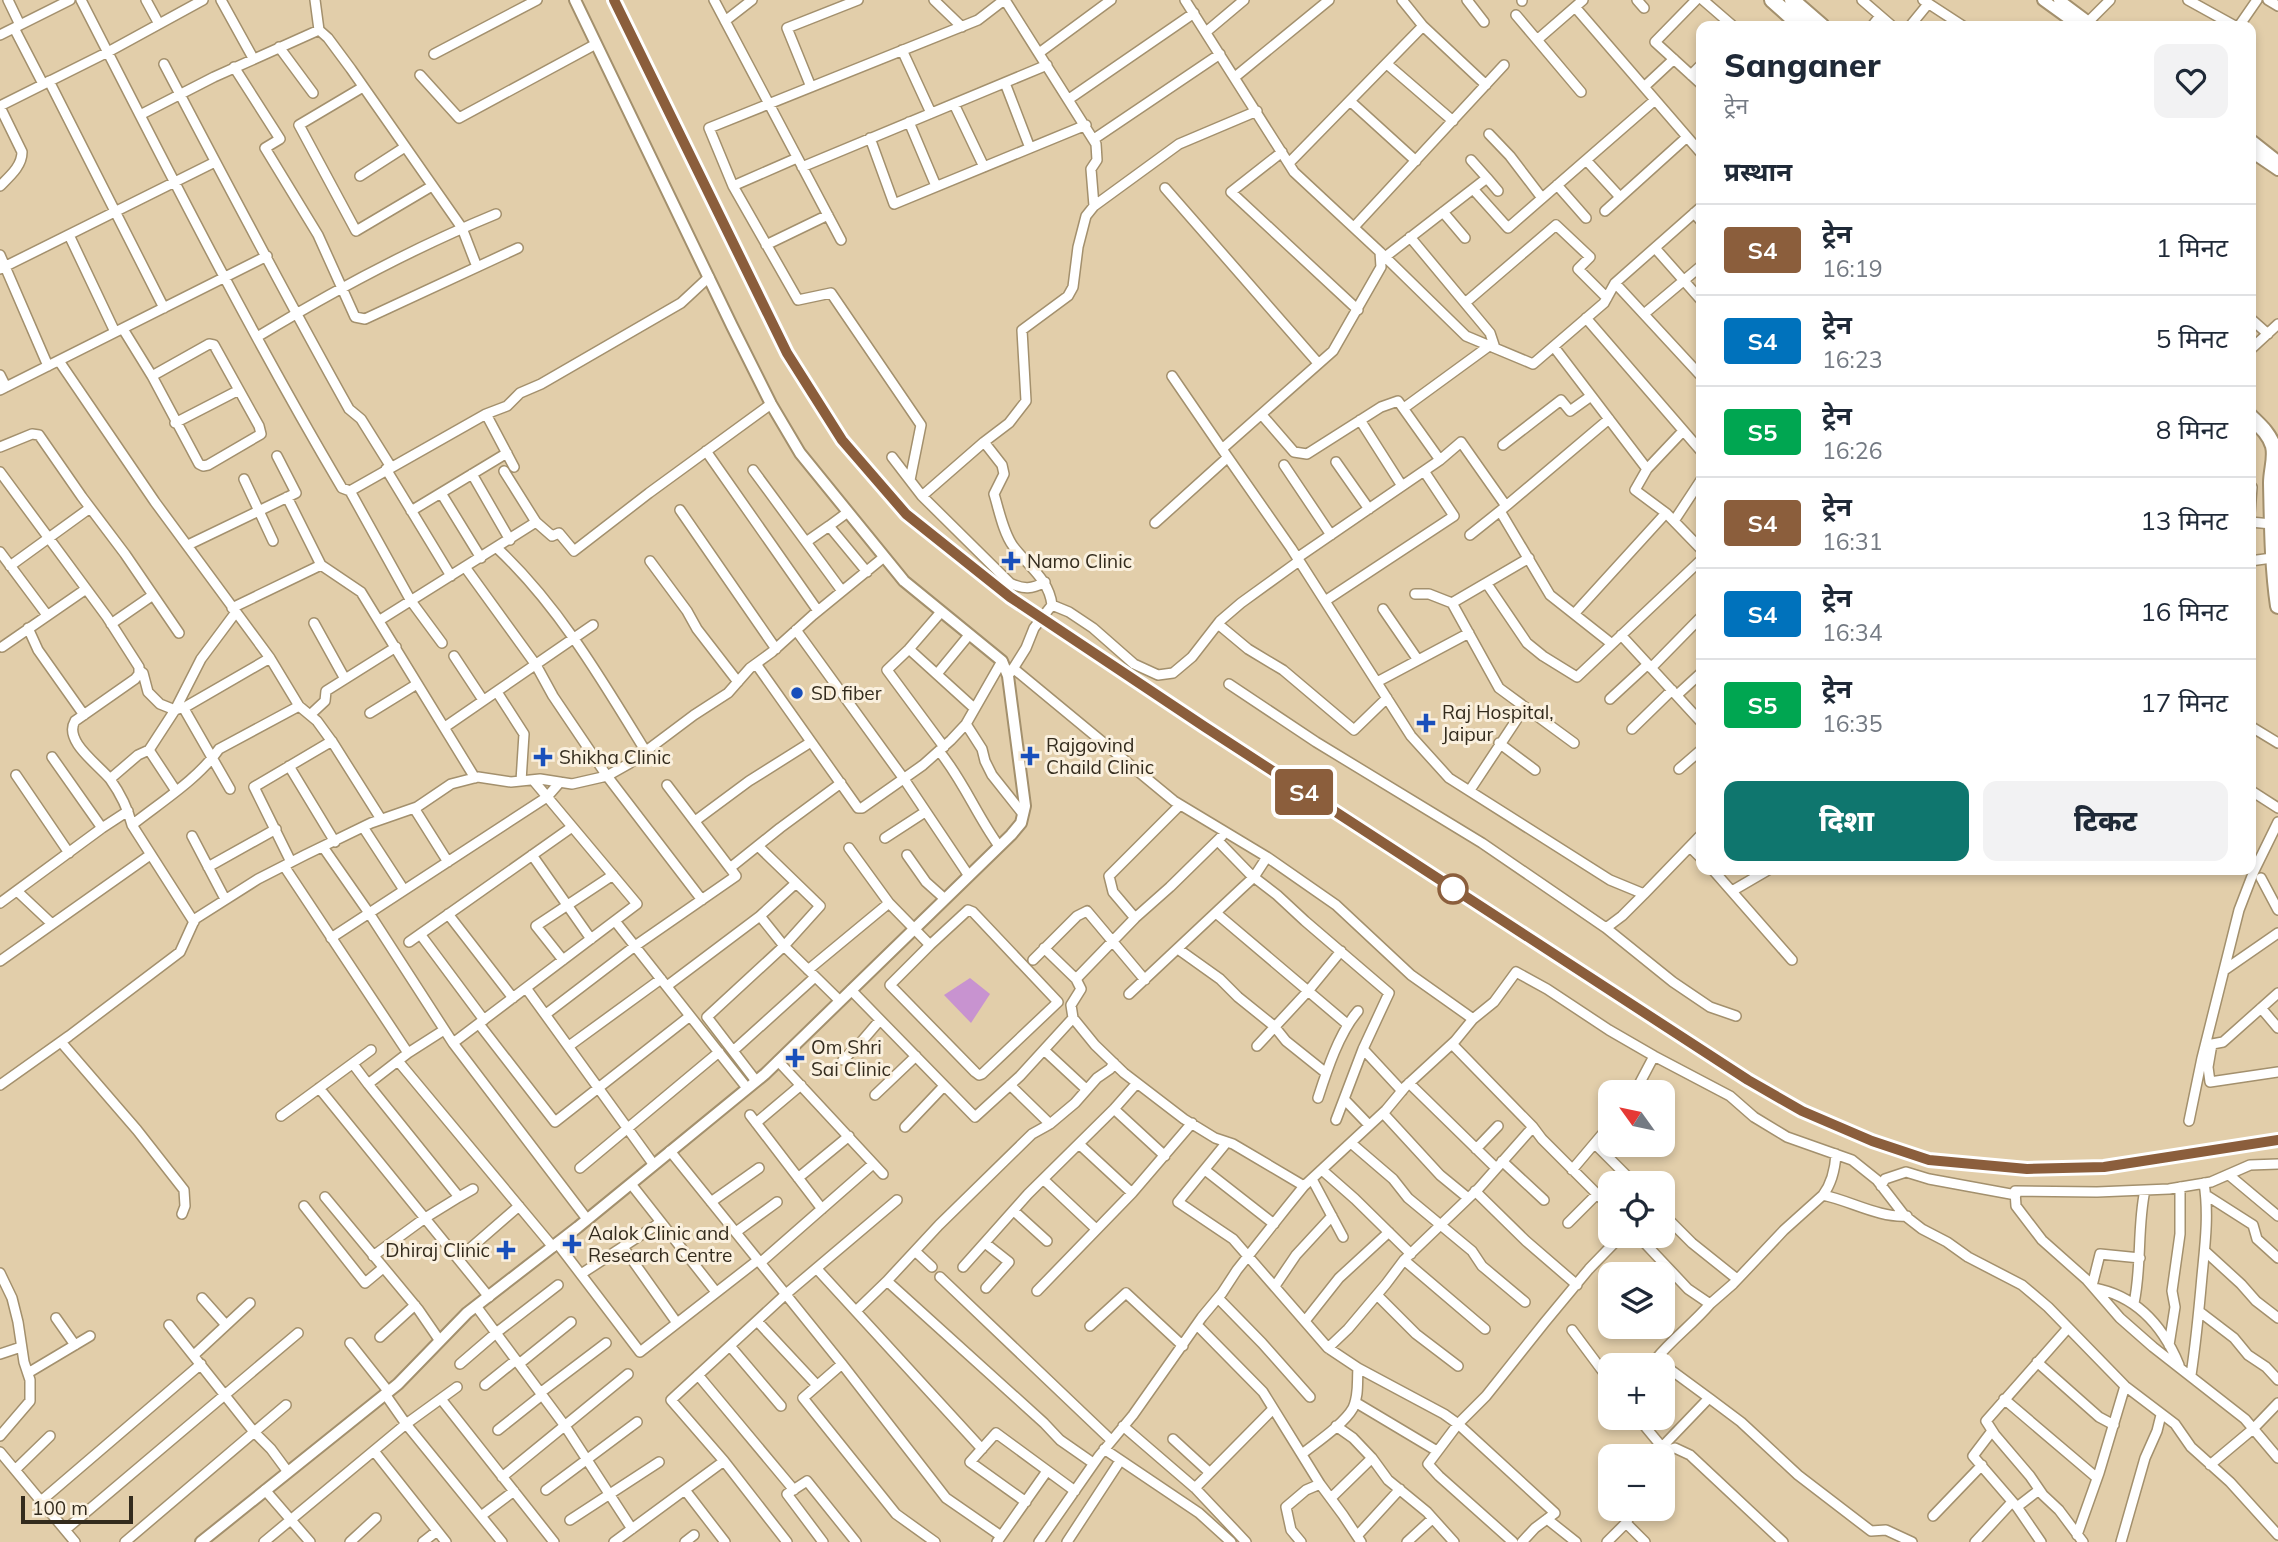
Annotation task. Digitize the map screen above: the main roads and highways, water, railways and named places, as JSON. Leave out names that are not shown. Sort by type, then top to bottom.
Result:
[{"type":"main road","points":[[1772,0],[1795,21]]},
{"type":"main road","points":[[1792,0],[1816,21]]},
{"type":"main road","points":[[2256,422],[2272,442],[2276,455],[2272,466],[2272,558],[2278,606]]},
{"type":"railway","points":[[614,0],[787,353],[842,440],[906,514],[995,586],[1204,727],[1748,1080],[1802,1111],[1872,1141],[1929,1160],[2027,1169],[2104,1167],[2278,1140]]},
{"type":"train","name":"S4","points":[[614,0],[787,353],[842,440],[906,514],[995,586],[1250,757],[1748,1080],[1802,1111],[1872,1141],[1929,1160],[2027,1169],[2104,1167],[2278,1140]]},
{"type":"place","name":"Namo Clinic","points":[[1011,561]]},
{"type":"place","name":"SD fiber","points":[[797,693]]},
{"type":"place","name":"Raj Hospital, Jaipur","points":[[1426,723]]},
{"type":"place","name":"Rajgovind Chaild Clinic","points":[[1030,756]]},
{"type":"place","name":"Shikha Clinic","points":[[543,757]]},
{"type":"place","name":"Om Shri Sai Clinic","points":[[795,1058]]},
{"type":"place","name":"Aalok Clinic and Research Centre","points":[[572,1244]]},
{"type":"place","name":"Dhiraj Clinic","points":[[506,1250]]}]
